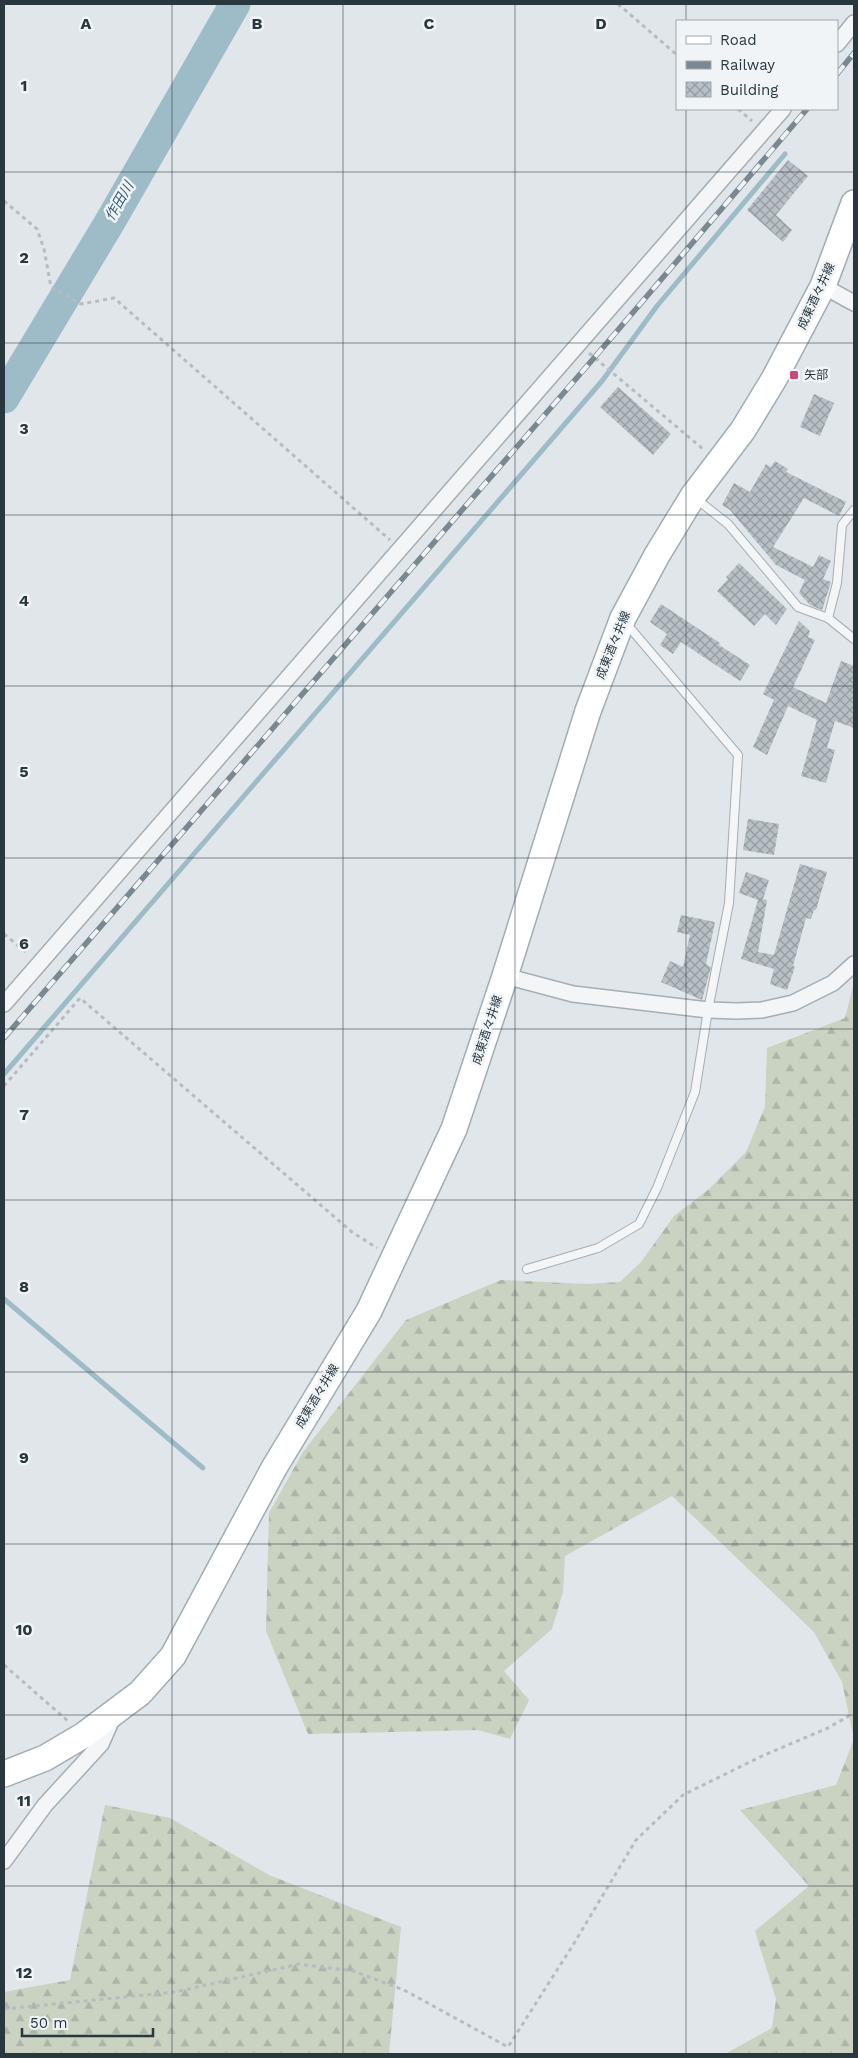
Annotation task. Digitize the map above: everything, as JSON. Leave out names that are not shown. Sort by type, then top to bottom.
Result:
[{"type":"main road","name":"成東酒々井線","points":[[4,1774],[45,1758],[84,1735],[140,1693],[173,1656],[274,1468],[368,1311],[454,1129],[505,976],[588,711],[622,618],[693,496],[743,430],[774,379],[823,286],[854,203]]},
{"type":"street","points":[[838,43],[854,23]]},
{"type":"street","points":[[4,1004],[782,110]]},
{"type":"street","points":[[823,286],[854,303]]},
{"type":"street","points":[[505,976],[573,994],[708,1010],[762,1010],[793,1003],[833,984],[854,964]]},
{"type":"street","points":[[4,1861],[45,1805],[101,1744],[115,1712]]},
{"type":"lane","points":[[693,496],[728,524],[798,607],[828,618],[854,638]]},
{"type":"lane","points":[[828,618],[837,583],[842,525],[854,510]]},
{"type":"lane","points":[[527,1269],[598,1248],[639,1224],[657,1188],[695,1092],[708,1010],[729,903],[738,755],[622,618]]},
{"type":"path","points":[[618,4],[676,54]]},
{"type":"path","points":[[4,201],[37,229],[44,249],[51,287],[81,304],[114,298],[400,549]]},
{"type":"path","points":[[578,345],[718,462]]},
{"type":"path","points":[[4,934],[39,963]]},
{"type":"path","points":[[4,1086],[80,998],[352,1232],[392,1259]]},
{"type":"path","points":[[4,1665],[84,1735]]},
{"type":"path","points":[[4,2010],[175,1992],[299,1964],[353,1971],[404,1990],[508,2048],[636,1840],[682,1795],[762,1756],[828,1728],[854,1713]]},
{"type":"green space","points":[[854,983],[854,1739],[842,1682],[814,1632],[672,1496],[565,1556],[563,1592],[552,1629],[504,1671],[529,1700],[510,1739],[478,1730],[308,1734],[266,1631],[269,1513],[303,1452],[406,1320],[501,1280],[586,1284],[620,1282],[641,1262],[674,1216],[709,1189],[746,1152],[765,1107],[767,1048],[845,1018]]},
{"type":"green space","points":[[854,1739],[854,2054],[725,2054],[772,2028],[776,1999],[755,1931],[809,1886],[740,1810],[836,1785]]},
{"type":"green space","points":[[105,1805],[170,1818],[269,1875],[401,1927],[389,2054],[4,2054],[4,1992],[70,1980]]},
{"type":"building","points":[[788,160],[808,176],[776,215],[792,230],[783,242],[747,210]]},
{"type":"building","points":[[618,387],[671,434],[653,455],[600,407]]},
{"type":"building","points":[[814,394],[834,403],[820,436],[800,427]]},
{"type":"building","points":[[775,461],[788,469],[786,472],[846,502],[839,516],[804,498],[773,547],[813,567],[819,555],[831,561],[823,579],[831,582],[822,610],[810,605],[799,593],[805,580],[776,565],[730,510],[722,505],[734,483],[750,492],[766,464],[771,467]]},
{"type":"building","points":[[739,563],[787,609],[776,625],[765,614],[754,626],[717,591],[728,579],[726,577]]},
{"type":"building","points":[[661,604],[750,665],[740,681],[681,642],[673,654],[660,645],[667,634],[650,622]]},
{"type":"building","points":[[799,621],[810,631],[808,637],[815,640],[793,687],[826,703],[841,661],[854,666],[854,728],[835,721],[827,748],[835,750],[826,783],[801,776],[817,720],[788,706],[767,755],[753,747],[774,700],[763,694]]},
{"type":"building","points":[[748,819],[779,824],[774,855],[743,850]]},
{"type":"building","points":[[800,864],[827,872],[816,910],[814,910],[811,919],[806,918],[793,966],[795,967],[787,990],[770,984],[774,969],[741,959],[758,900],[739,893],[746,872],[769,880],[763,899],[767,900],[758,952],[774,955]]},
{"type":"building","points":[[681,915],[715,922],[706,964],[711,967],[702,1000],[661,982],[670,961],[683,967],[690,935],[677,932]]},
{"type":"waterway","name":"作田川","points":[[4,398],[111,220],[235,4]]},
{"type":"waterway","points":[[4,1074],[602,381],[657,306],[785,154]]},
{"type":"waterway","points":[[4,1299],[203,1468]]},
{"type":"railway","points":[[838,73],[854,53]]},
{"type":"railway","points":[[4,1038],[594,358],[806,110]]},
{"type":"place","name":"矢部","points":[[794,375]]}]
